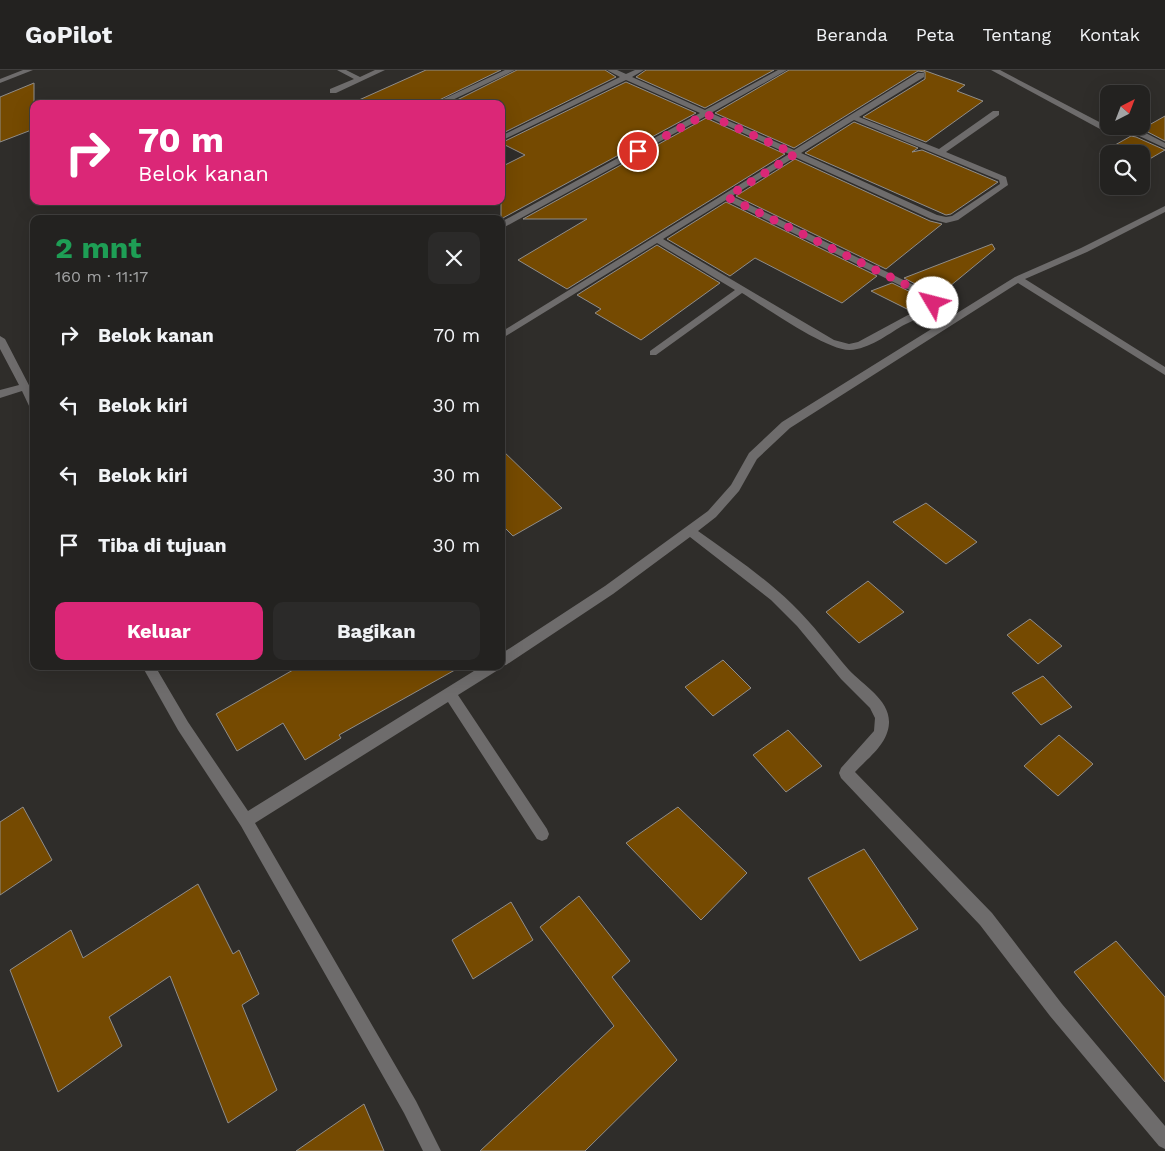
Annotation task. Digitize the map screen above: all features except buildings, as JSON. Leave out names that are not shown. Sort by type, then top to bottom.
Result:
[{"type":"street","points":[[0,81],[29,70]]},
{"type":"street","points":[[341,70],[359,79]]},
{"type":"street","points":[[333,90],[381,70]]},
{"type":"street","points":[[446,100],[511,70]]},
{"type":"street","points":[[611,70],[940,219],[955,218],[1004,185],[1000,177],[854,117]]},
{"type":"street","points":[[505,137],[640,70]]},
{"type":"street","points":[[505,224],[783,70]]},
{"type":"street","points":[[995,70],[1103,127],[1139,133],[1165,146]]},
{"type":"street","points":[[0,71],[8,78]]},
{"type":"street","points":[[505,333],[921,75]]},
{"type":"street","points":[[941,152],[996,113]]},
{"type":"street","points":[[656,239],[831,342],[849,347],[861,345],[911,317],[920,316],[933,303],[934,300],[727,197]]},
{"type":"street","points":[[505,658],[609,590],[712,514],[735,488],[753,456],[786,425],[1018,279],[1084,250],[1165,209]]},
{"type":"street","points":[[1018,279],[1165,372]]},
{"type":"street","points":[[653,353],[742,289]]},
{"type":"street","points":[[0,339],[30,398]]},
{"type":"street","points":[[0,394],[24,387]]},
{"type":"street","points":[[690,531],[784,604],[807,628],[844,673],[878,707],[883,724],[879,734],[868,750],[853,762],[846,773],[986,919],[1056,1010],[1165,1140]]},
{"type":"street","points":[[150,670],[183,726],[246,821],[410,1107],[432,1151]]},
{"type":"street","points":[[246,821],[451,695],[488,670]]},
{"type":"street","points":[[451,695],[542,834]]},
{"type":"route","points":[[638,151],[706,114],[795,154],[727,197],[929,296],[934,300],[933,303]]}]
